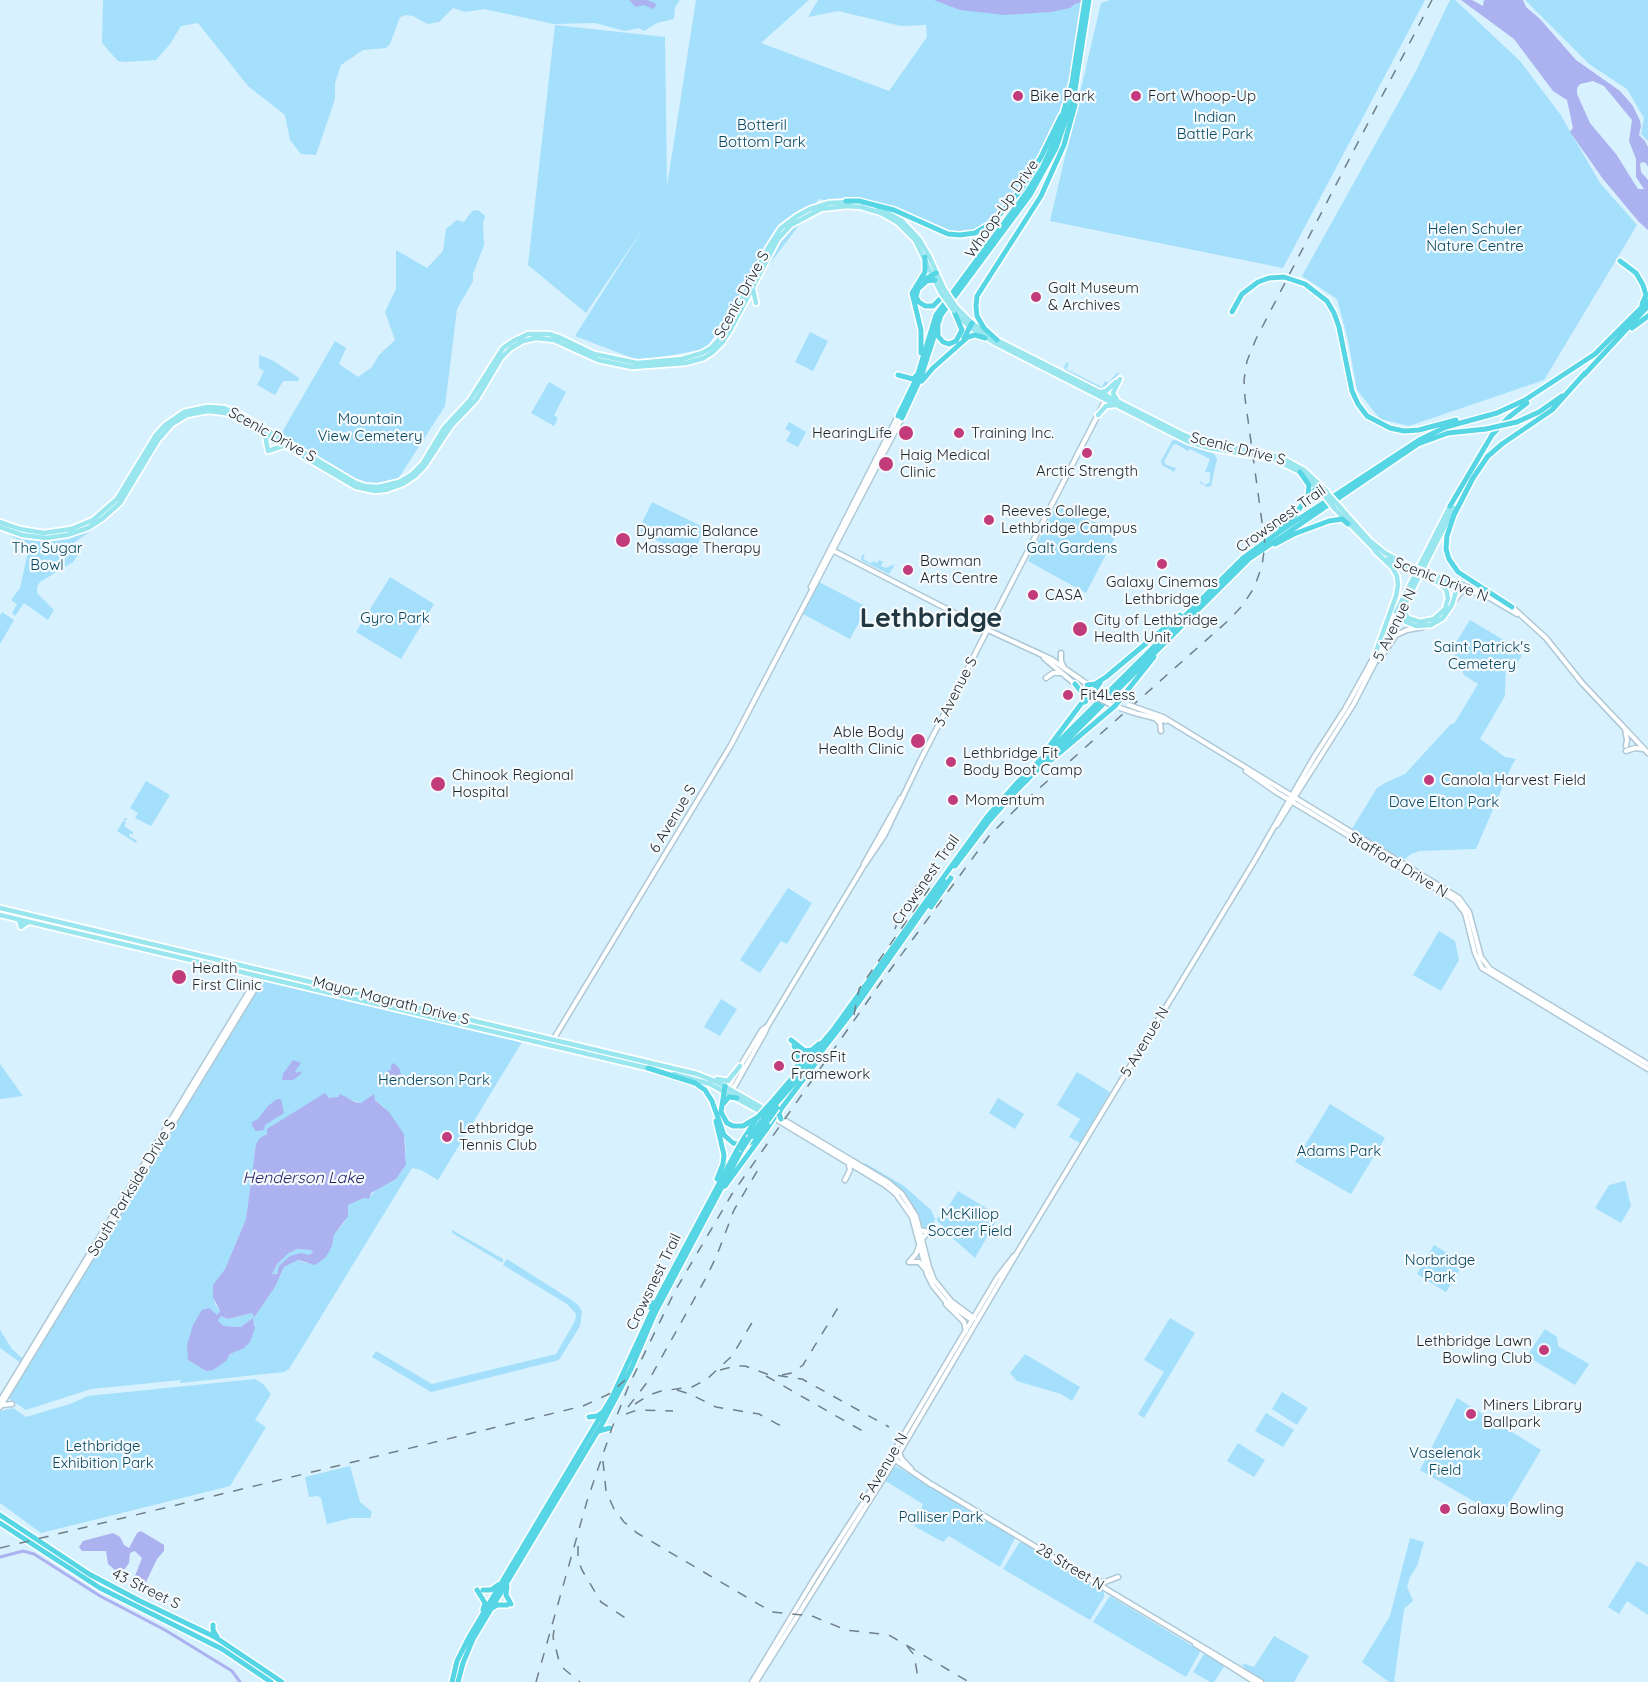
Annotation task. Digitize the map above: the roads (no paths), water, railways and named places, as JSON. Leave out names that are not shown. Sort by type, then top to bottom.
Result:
[{"type":"highway","name":"Whoop-Up Drive","points":[[914,389],[938,320],[1030,195],[1056,148],[1074,96],[1087,0]]},
{"type":"highway","name":"Whoop-Up Drive","points":[[918,373],[936,315],[1027,192],[1043,166],[1070,96],[1083,27]]},
{"type":"highway","points":[[997,340],[984,328],[977,316],[975,306],[978,296],[1035,206],[1060,155],[1075,106],[1083,27]]},
{"type":"highway","points":[[846,201],[859,201],[894,210],[948,234],[968,234],[984,229],[999,216],[1034,170],[1070,96]]},
{"type":"highway","points":[[921,366],[921,330],[912,298],[913,290],[925,272],[925,257]]},
{"type":"highway","points":[[935,276],[918,290],[916,297],[921,305],[929,306],[938,303],[977,258]]},
{"type":"highway","points":[[1627,322],[1644,302],[1646,295],[1636,273],[1620,261],[1635,270],[1648,287]]},
{"type":"highway","points":[[955,309],[961,326],[960,335],[953,343],[946,344],[938,336],[939,324],[970,275]]},
{"type":"highway","points":[[917,284],[935,276]]},
{"type":"highway","points":[[1232,312],[1242,294],[1258,282],[1276,277],[1298,281],[1316,291],[1331,307],[1339,327],[1354,398],[1372,419],[1389,428],[1411,431],[1457,420],[1487,416]]},
{"type":"highway","name":"Crowsnest Trail","points":[[773,1109],[813,1055],[878,975],[946,879],[977,829],[1017,783],[1218,582],[1263,543],[1407,447],[1446,427],[1515,406],[1580,365],[1601,349],[1648,301]]},
{"type":"highway","name":"Crowsnest Trail","points":[[952,866],[1027,780],[1248,559],[1418,444],[1448,433],[1486,429],[1517,422],[1555,402],[1586,373],[1648,306]]},
{"type":"highway","points":[[1598,360],[1636,324],[1648,316]]},
{"type":"highway","points":[[959,345],[971,325]]},
{"type":"highway","points":[[918,373],[913,379],[898,375],[914,389],[933,368],[972,335],[984,338]]},
{"type":"highway","points":[[1452,507],[1484,447],[1497,429],[1522,407],[1580,365]]},
{"type":"highway","name":"6 Avenue S","points":[[900,417],[914,389],[918,373]]},
{"type":"highway","points":[[1452,507],[1488,456],[1552,410],[1586,373]]},
{"type":"highway","points":[[1488,456],[1473,478],[1454,515],[1447,536],[1446,549],[1449,559],[1458,572],[1512,607]]},
{"type":"highway","points":[[1300,472],[1308,482],[1309,488],[1305,502]]},
{"type":"highway","points":[[1086,685],[1095,684],[1145,646],[1218,582],[1246,554],[1295,515],[1317,488],[1325,494]]},
{"type":"highway","points":[[1329,520],[1337,509]]},
{"type":"highway","points":[[1232,574],[1282,540],[1329,520],[1341,519],[1348,524]]},
{"type":"highway","points":[[1027,780],[1120,704],[1151,661],[1204,602]]},
{"type":"highway","points":[[1078,710],[1095,694],[1106,676]]},
{"type":"highway","points":[[1017,783],[1078,710],[1085,697],[1075,684]]},
{"type":"highway","name":"Crowsnest Trail","points":[[451,1682],[455,1667],[482,1615],[606,1408],[653,1312],[747,1137],[817,1057],[946,879]]},
{"type":"highway","points":[[695,1233],[794,1074],[798,1066],[799,1055],[792,1042],[803,1050],[812,1050],[847,1015]]},
{"type":"highway","points":[[781,1119],[779,1115],[781,1108],[826,1049],[847,1015]]},
{"type":"highway","points":[[648,1068],[695,1083],[708,1094],[724,1135],[733,1143],[741,1145],[751,1142],[763,1120],[773,1109]]},
{"type":"highway","points":[[728,1090],[722,1107],[723,1118],[733,1126],[743,1126],[763,1120]]},
{"type":"highway","points":[[695,1233],[724,1159],[708,1094]]},
{"type":"highway","points":[[722,1107],[727,1098],[736,1098]]},
{"type":"highway","name":"Crowsnest Trail","points":[[458,1682],[469,1647],[597,1432],[631,1369],[658,1298],[695,1233]]},
{"type":"highway","points":[[643,1306],[651,1306],[658,1298]]},
{"type":"highway","points":[[588,1440],[592,1427],[590,1419],[606,1408]]},
{"type":"highway","points":[[597,1432],[610,1428]]},
{"type":"highway","name":"43 Street S","points":[[0,1515],[89,1574],[218,1639],[282,1682]]},
{"type":"highway","name":"43 Street S","points":[[0,1523],[100,1588],[216,1646],[272,1682]]},
{"type":"highway","points":[[489,1612],[497,1605],[509,1604],[506,1589],[510,1577]]},
{"type":"highway","points":[[482,1615],[485,1603],[480,1590],[491,1590],[501,1582]]},
{"type":"highway","points":[[213,1625],[218,1639]]},
{"type":"main road","name":"Scenic Drive S","points":[[0,522],[20,529],[44,533],[71,529],[93,520],[117,499],[156,435],[165,425],[184,412],[207,407],[224,408],[243,416],[354,482],[386,486],[399,482],[411,475],[423,463],[444,428],[470,400],[503,348],[528,334],[549,334],[594,354],[637,363],[682,359],[711,348],[723,334],[768,248],[782,228],[810,209],[829,203],[846,201],[879,208],[902,221],[919,239],[935,276]]},
{"type":"main road","name":"Scenic Drive S","points":[[0,527],[22,535],[46,538],[73,534],[96,523],[120,503],[172,424],[187,415],[208,411],[225,413],[238,418],[356,487],[375,491],[394,488],[408,482],[421,470],[451,426],[476,400],[501,358],[517,344],[536,338],[550,339],[598,360],[620,366],[651,367],[694,362],[713,352],[722,343],[771,250],[786,229],[814,212],[835,206],[861,207],[889,218],[906,230],[915,240],[955,309],[984,338],[1107,398],[1194,444],[1273,459],[1300,472],[1317,488]]},
{"type":"main road","points":[[753,286],[756,303]]},
{"type":"main road","name":"Scenic Drive S","points":[[971,325],[1097,394]]},
{"type":"main road","points":[[1120,379],[1113,393],[1118,404],[1106,406],[1098,415],[1100,404],[1097,394],[1106,391],[1120,379]]},
{"type":"main road","name":"3 Avenue S","points":[[728,1090],[740,1066],[863,867],[903,795],[1107,398]]},
{"type":"main road","name":"Scenic Drive S","points":[[1118,404],[1197,441],[1256,450],[1282,458],[1304,470],[1325,494]]},
{"type":"main road","name":"6 Avenue S","points":[[551,1043],[729,748],[900,417]]},
{"type":"main road","points":[[263,432],[268,451],[286,446]]},
{"type":"main road","name":"Scenic Drive N","points":[[1325,494],[1348,524],[1375,551],[1410,568],[1489,595],[1512,607],[1539,631],[1582,683],[1647,752]]},
{"type":"main road","name":"5 Avenue N","points":[[1299,787],[1348,713],[1372,671],[1397,614],[1403,608],[1452,507]]},
{"type":"main road","name":"5 Avenue N","points":[[754,1682],[902,1449],[975,1320],[1346,709],[1452,507]]},
{"type":"main road","name":"Scenic Drive N","points":[[1337,509],[1385,553],[1410,568]]},
{"type":"main road","name":"Stafford Drive N","points":[[832,550],[1039,654],[1054,663],[1075,684],[1136,713],[1167,721]]},
{"type":"main road","points":[[1374,657],[1398,585],[1395,571],[1375,551]]},
{"type":"main road","points":[[1403,608],[1407,618],[1420,622],[1434,619],[1445,609],[1448,598],[1446,589],[1425,574]]},
{"type":"main road","points":[[1452,605],[1456,585]]},
{"type":"main road","name":"Scenic Drive N","points":[[1456,585],[1497,602],[1539,631]]},
{"type":"main road","points":[[1372,671],[1396,635],[1443,618],[1461,591],[1466,590]]},
{"type":"main road","points":[[1397,614],[1412,624],[1425,626]]},
{"type":"main road","points":[[1046,678],[1056,672],[1065,673],[1061,652]]},
{"type":"main road","name":"Stafford Drive N","points":[[1065,673],[1086,685],[1095,694]]},
{"type":"main road","name":"Stafford Drive N","points":[[1120,704],[1161,716],[1458,902],[1466,916],[1478,962],[1486,971],[1648,1067]]},
{"type":"main road","points":[[1156,719],[1160,723],[1161,731]]},
{"type":"main road","points":[[1624,728],[1626,748],[1647,752]]},
{"type":"main road","points":[[1284,807],[1280,792],[1299,787],[1302,803]]},
{"type":"main road","name":"5 Avenue N","points":[[1273,830],[1284,807],[1292,799]]},
{"type":"main road","name":"Stafford Drive N","points":[[1292,799],[1459,898],[1469,912],[1481,957],[1490,969],[1648,1067]]},
{"type":"main road","name":"Mayor Magrath Drive S","points":[[0,911],[92,930],[551,1043],[702,1076],[728,1090],[736,1098],[773,1109]]},
{"type":"main road","name":"Mayor Magrath Drive S","points":[[0,911],[19,920],[21,927],[29,922]]},
{"type":"main road","points":[[29,922],[37,921],[56,925],[60,923]]},
{"type":"main road","points":[[29,922],[120,944],[124,942],[166,948]]},
{"type":"main road","points":[[58,930],[64,927],[92,930]]},
{"type":"main road","points":[[90,937],[97,936],[121,941],[126,939]]},
{"type":"main road","name":"Mayor Magrath Drive S","points":[[120,944],[205,964],[208,971],[213,966],[307,981],[696,1079],[773,1109]]},
{"type":"main road","name":"South Parkside Drive S","points":[[0,1401],[262,973]]},
{"type":"main road","name":"South Parkside Drive S","points":[[0,1407],[262,973]]},
{"type":"main road","name":"3 Avenue S","points":[[728,1090],[765,1032],[766,1026]]},
{"type":"main road","points":[[702,1076],[728,1081],[740,1066]]},
{"type":"main road","points":[[773,1109],[781,1119],[896,1187],[911,1205],[920,1230],[928,1232],[909,1262],[919,1262],[926,1270]]},
{"type":"main road","points":[[773,1109],[896,1194],[910,1213],[934,1280],[951,1301],[975,1320]]},
{"type":"main road","points":[[845,1180],[850,1170],[847,1162]]},
{"type":"main road","points":[[921,1240],[930,1282],[964,1322],[966,1331]]},
{"type":"main road","name":"5 Avenue N","points":[[754,1682],[966,1331],[975,1320],[982,1304],[1017,1253]]},
{"type":"main road","points":[[940,1296],[975,1320]]},
{"type":"main road","points":[[964,1312],[974,1311],[982,1304]]},
{"type":"main road","points":[[0,1407],[6,1403],[12,1404]]},
{"type":"main road","points":[[902,1449],[901,1458],[918,1476]]},
{"type":"main road","name":"28 Street N","points":[[891,1457],[963,1504],[1261,1682]]},
{"type":"main road","points":[[1094,1581],[1105,1582],[1118,1577]]},
{"type":"main road","name":"28 Street N","points":[[1177,1632],[1255,1682]]},
{"type":"water","points":[[629,0],[647,0],[655,3],[656,6],[653,9],[644,5],[636,7]]},
{"type":"water","points":[[934,0],[1088,0],[1070,8],[1051,12],[1005,15],[960,10]]},
{"type":"water","points":[[1461,0],[1472,0],[1483,6],[1484,0],[1523,0],[1526,7],[1540,19],[1576,60],[1620,91],[1633,106],[1640,121],[1639,135],[1648,147],[1648,167],[1646,163],[1640,164],[1641,172],[1648,180],[1648,230],[1603,179],[1570,132],[1573,128],[1567,100],[1553,91],[1514,39]],"holes":[[[1593,81],[1604,86],[1632,120],[1629,141],[1636,159],[1636,177],[1644,189],[1638,189],[1616,154],[1590,123],[1577,94],[1580,84]]]},
{"type":"water","points":[[293,1060],[301,1063],[295,1071],[297,1073],[301,1071],[301,1074],[293,1080],[282,1080],[283,1074]]},
{"type":"water","points":[[394,1063],[400,1069],[399,1080],[394,1076],[388,1076],[387,1071],[391,1070],[391,1065]]},
{"type":"water","name":"Henderson Lake","points":[[325,1093],[329,1098],[338,1097],[340,1094],[361,1103],[374,1094],[375,1100],[389,1112],[404,1134],[406,1165],[396,1179],[371,1193],[369,1199],[364,1198],[348,1205],[348,1216],[334,1235],[332,1246],[326,1257],[315,1265],[298,1260],[284,1267],[275,1287],[253,1319],[255,1328],[250,1342],[244,1348],[230,1354],[226,1361],[213,1370],[206,1371],[188,1360],[187,1345],[193,1325],[202,1310],[209,1308],[217,1315],[220,1311],[213,1297],[213,1285],[225,1269],[246,1219],[256,1144],[267,1134],[267,1129]],"holes":[[[297,1249],[313,1252],[309,1255],[301,1253],[290,1256],[279,1266],[277,1274],[272,1274],[277,1264]],[[252,1313],[254,1317],[241,1327],[224,1326],[218,1321],[221,1316],[228,1319]]]},
{"type":"water","points":[[277,1099],[281,1099],[284,1113],[265,1125],[264,1130],[256,1131],[252,1122],[258,1119]]},
{"type":"water","points":[[141,1531],[164,1545],[164,1551],[142,1586],[138,1586],[133,1581],[142,1558],[135,1551],[130,1553],[129,1563],[124,1570],[116,1571],[108,1564],[106,1551],[82,1551],[79,1547],[83,1541],[113,1533],[120,1537],[124,1545],[129,1548],[137,1533]]},
{"type":"waterway","points":[[0,1557],[23,1551],[34,1554],[100,1596],[165,1630],[232,1671],[240,1682]]},
{"type":"railway","points":[[536,1682],[587,1501],[629,1385],[675,1291],[732,1194],[879,985],[989,836],[1017,808],[1230,619],[1254,588],[1262,566],[1265,544],[1245,398],[1244,380],[1247,361],[1256,339],[1432,0]]},
{"type":"railway","points":[[895,929],[901,912],[918,883]]},
{"type":"railway","points":[[854,1015],[859,989],[931,886]]},
{"type":"railway","points":[[628,1407],[649,1380],[707,1276],[734,1210],[759,1168]]},
{"type":"railway","points":[[782,1375],[792,1373],[803,1365],[839,1306]]},
{"type":"railway","points":[[635,1404],[649,1395],[692,1387],[707,1379],[732,1356],[753,1321]]},
{"type":"railway","points":[[720,1370],[745,1366],[767,1374],[802,1379],[889,1427]]},
{"type":"railway","points":[[0,1548],[583,1406],[609,1394],[631,1375]]},
{"type":"railway","points":[[766,1376],[866,1433]]},
{"type":"railway","points":[[677,1390],[716,1407],[759,1414],[783,1427]]},
{"type":"railway","points":[[626,1414],[637,1410],[673,1411]]},
{"type":"railway","points":[[603,1461],[606,1491],[614,1509],[637,1533],[772,1612],[812,1616],[846,1630],[889,1635],[969,1682]]},
{"type":"railway","points":[[578,1546],[578,1560],[582,1570],[601,1602],[630,1621]]},
{"type":"railway","points":[[554,1630],[553,1637],[559,1661],[564,1669],[580,1682]]},
{"type":"railway","points":[[907,1646],[914,1655],[917,1672],[915,1682]]},
{"type":"place","name":"Bike Park","points":[[1018,96]]},
{"type":"place","name":"Fort Whoop-Up","points":[[1136,96]]},
{"type":"place","name":"Galt Museum & Archives","points":[[1036,297]]},
{"type":"place","name":"HearingLife","points":[[906,433]]},
{"type":"place","name":"Training Inc.","points":[[959,433]]},
{"type":"place","name":"Arctic Strength","points":[[1087,453]]},
{"type":"place","name":"Haig Medical Clinic","points":[[886,464]]},
{"type":"place","name":"Reeves College, Lethbridge Campus","points":[[989,520]]},
{"type":"place","name":"Dynamic Balance Massage Therapy","points":[[623,540]]},
{"type":"place","name":"Galaxy Cinemas Lethbridge","points":[[1162,564]]},
{"type":"place","name":"Bowman Arts Centre","points":[[908,570]]},
{"type":"place","name":"CASA","points":[[1033,595]]},
{"type":"place","name":"City of Lethbridge Health Unit","points":[[1080,629]]},
{"type":"place","name":"Fit4Less","points":[[1068,695]]},
{"type":"place","name":"Able Body Health Clinic","points":[[918,741]]},
{"type":"place","name":"Lethbridge Fit Body Boot Camp","points":[[951,762]]},
{"type":"place","name":"Canola Harvest Field","points":[[1429,780]]},
{"type":"place","name":"Chinook Regional Hospital","points":[[438,784]]},
{"type":"place","name":"Momentum","points":[[953,800]]},
{"type":"place","name":"Health First Clinic","points":[[179,977]]},
{"type":"place","name":"CrossFit Framework","points":[[779,1066]]},
{"type":"place","name":"Lethbridge Tennis Club","points":[[447,1137]]},
{"type":"place","name":"Lethbridge Lawn Bowling Club","points":[[1544,1350]]},
{"type":"place","name":"Miners Library Ballpark","points":[[1471,1414]]},
{"type":"place","name":"Galaxy Bowling","points":[[1445,1509]]},
{"type":"district","name":"Lethbridge","points":[[931,619]]},
{"type":"park label","name":"Indian Battle Park","points":[[1215,126]]},
{"type":"park label","name":"Botteril Bottom Park","points":[[762,134]]},
{"type":"park label","name":"Helen Schuler Nature Centre","points":[[1475,238]]},
{"type":"park label","name":"Mountain View Cemetery","points":[[370,428]]},
{"type":"park label","name":"Galt Gardens","points":[[1072,548]]},
{"type":"park label","name":"The Sugar Bowl","points":[[47,556]]},
{"type":"park label","name":"Gyro Park","points":[[395,618]]},
{"type":"park label","name":"Saint Patrick's Cemetery","points":[[1482,656]]},
{"type":"park label","name":"Dave Elton Park","points":[[1444,802]]},
{"type":"park label","name":"Henderson Park","points":[[434,1080]]},
{"type":"park label","name":"Adams Park","points":[[1339,1151]]},
{"type":"park label","name":"McKillop Soccer Field","points":[[970,1222]]},
{"type":"park label","name":"Norbridge Park","points":[[1440,1268]]},
{"type":"park label","name":"Lethbridge Exhibition Park","points":[[103,1454]]},
{"type":"park label","name":"Vaselenak Field","points":[[1445,1462]]},
{"type":"park label","name":"Palliser Park","points":[[941,1517]]}]
